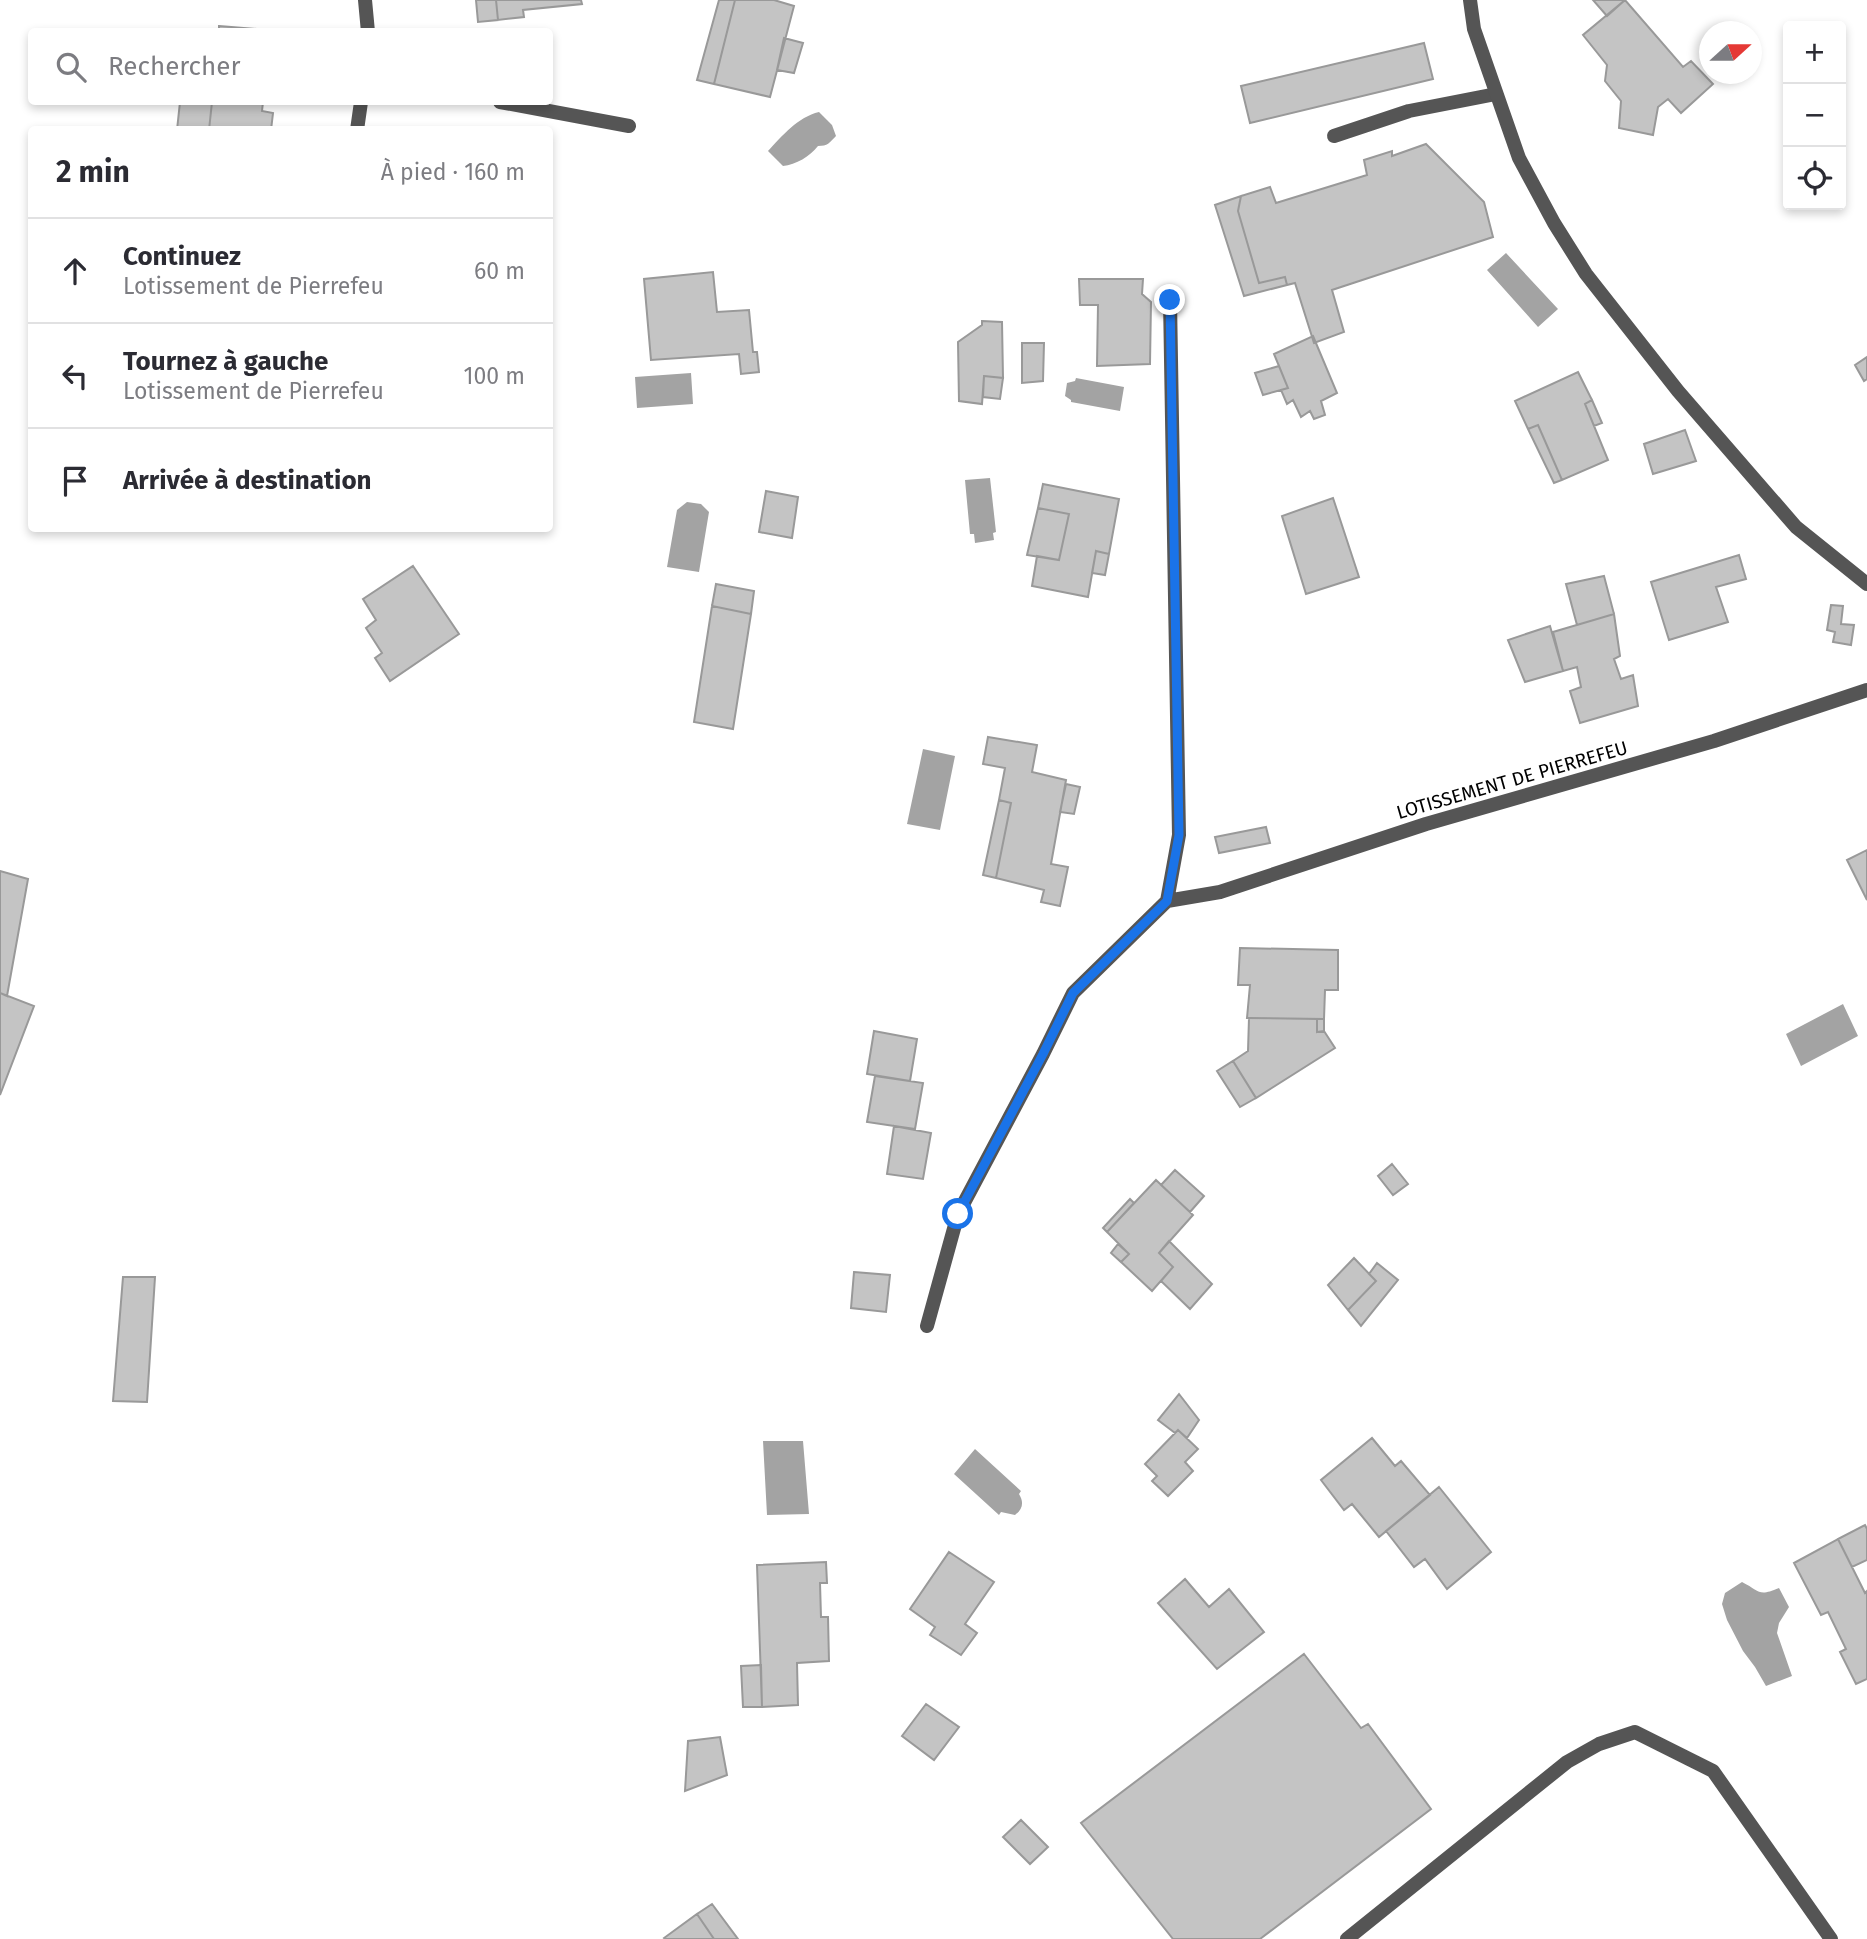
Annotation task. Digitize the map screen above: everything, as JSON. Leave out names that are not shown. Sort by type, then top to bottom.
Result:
[{"type":"street","points":[[365,0],[368,28]]},
{"type":"street","points":[[1470,0],[1474,29],[1519,158],[1554,223],[1586,274],[1678,391],[1796,527],[1867,584]]},
{"type":"street","points":[[1334,136],[1409,111],[1496,94]]},
{"type":"street","points":[[358,126],[361,105]]},
{"type":"street","points":[[516,105],[629,126]]},
{"type":"street","points":[[927,1326],[958,1214],[1073,993],[1167,901],[1179,835],[1170,300]]},
{"type":"street","name":"LOTISSEMENT DE PIERREFEU","points":[[1167,901],[1220,892],[1426,824],[1714,741],[1867,690]]},
{"type":"street","points":[[1347,1939],[1567,1762],[1599,1744],[1635,1732],[1713,1771],[1832,1939]]},
{"type":"shaded area","points":[[819,112],[832,125],[836,136],[802,159],[783,166],[768,151],[797,123]]},
{"type":"shaded area","points":[[1506,253],[1558,309],[1538,327],[1487,270]]},
{"type":"shaded area","points":[[691,373],[693,404],[637,408],[635,377]]},
{"type":"shaded area","points":[[1076,378],[1124,387],[1120,411],[1071,402],[1065,396],[1067,383],[1075,381]]},
{"type":"shaded area","points":[[990,478],[996,532],[993,533],[994,540],[975,543],[974,534],[970,534],[965,480]]},
{"type":"shaded area","points":[[687,502],[701,504],[709,512],[699,572],[667,567],[677,510]]},
{"type":"shaded area","points":[[923,749],[955,756],[940,830],[907,824]]},
{"type":"shaded area","points":[[1843,1004],[1858,1036],[1801,1066],[1786,1034]]},
{"type":"shaded area","points":[[763,1441],[803,1441],[809,1514],[767,1515]]},
{"type":"shaded area","points":[[975,1449],[1021,1491],[1019,1494],[1022,1505],[1015,1515],[1001,1512],[999,1515],[954,1474]]},
{"type":"shaded area","points":[[1742,1582],[1763,1592],[1779,1588],[1789,1607],[1779,1623],[1777,1633],[1792,1676],[1766,1686],[1743,1651],[1722,1604],[1725,1593]]},
{"type":"building","points":[[476,0],[496,0],[498,20],[478,22]]},
{"type":"building","points":[[496,0],[581,0],[582,4],[523,10],[524,17],[498,20]]},
{"type":"building","points":[[719,0],[735,0],[714,84],[697,80]]},
{"type":"building","points":[[735,0],[774,0],[794,6],[770,97],[714,84]]},
{"type":"building","points":[[1593,0],[1625,0],[1607,16]]},
{"type":"building","points":[[1625,0],[1683,67],[1691,61],[1699,69],[1699,84],[1713,84],[1681,113],[1668,99],[1658,107],[1653,135],[1619,128],[1621,101],[1605,81],[1607,65],[1583,35]]},
{"type":"building","points":[[784,38],[803,43],[794,73],[777,70]]},
{"type":"building","points":[[1424,43],[1433,79],[1250,123],[1241,86]]},
{"type":"building","points":[[180,105],[212,105],[209,126],[177,126]]},
{"type":"building","points":[[212,105],[263,105],[262,111],[273,113],[271,126],[209,126]]},
{"type":"building","points":[[1426,144],[1484,202],[1493,237],[1332,290],[1344,332],[1314,343],[1295,283],[1287,285],[1285,277],[1259,283],[1238,211],[1241,196],[1270,187],[1276,203],[1367,175],[1364,160],[1392,151],[1392,156]]},
{"type":"building","points":[[1241,196],[1238,211],[1259,283],[1285,277],[1287,285],[1244,296],[1215,205]]},
{"type":"building","points":[[713,272],[717,312],[749,310],[753,352],[757,352],[759,372],[741,374],[739,354],[651,360],[644,279]]},
{"type":"building","points":[[1079,279],[1143,279],[1142,294],[1151,302],[1150,364],[1097,366],[1098,305],[1080,305]]},
{"type":"building","points":[[982,321],[1002,322],[1003,378],[984,376],[982,404],[959,401],[958,342],[982,325]]},
{"type":"building","points":[[1313,336],[1337,393],[1321,401],[1325,415],[1314,419],[1310,411],[1301,417],[1293,400],[1287,404],[1281,390],[1288,388],[1274,354]]},
{"type":"building","points":[[1022,343],[1044,343],[1043,381],[1022,383]]},
{"type":"building","points":[[1867,357],[1867,379],[1864,381],[1855,365]]},
{"type":"building","points":[[1279,366],[1288,388],[1263,395],[1255,373]]},
{"type":"building","points":[[1578,372],[1592,400],[1585,404],[1608,460],[1562,480],[1538,425],[1528,429],[1515,401]]},
{"type":"building","points":[[984,376],[1003,378],[1000,399],[983,397]]},
{"type":"building","points":[[1592,400],[1602,423],[1594,426],[1585,404]]},
{"type":"building","points":[[1538,425],[1562,480],[1554,483],[1528,429]]},
{"type":"building","points":[[1685,430],[1696,461],[1653,474],[1644,444]]},
{"type":"building","points":[[1043,484],[1119,499],[1109,554],[1096,551],[1088,597],[1032,586],[1037,556],[1059,560],[1069,514],[1038,508]]},
{"type":"building","points":[[766,491],[798,497],[792,538],[759,532]]},
{"type":"building","points":[[1333,498],[1359,577],[1306,594],[1282,516]]},
{"type":"building","points":[[1038,508],[1069,514],[1059,560],[1027,555]]},
{"type":"building","points":[[1096,551],[1109,554],[1105,575],[1092,573]]},
{"type":"building","points":[[1739,555],[1746,579],[1716,587],[1728,622],[1669,640],[1651,582]]},
{"type":"building","points":[[413,566],[459,634],[390,681],[375,658],[382,653],[366,628],[376,620],[363,599]]},
{"type":"building","points":[[1604,576],[1614,614],[1577,625],[1566,584]]},
{"type":"building","points":[[716,584],[754,591],[751,614],[712,606]]},
{"type":"building","points":[[1831,605],[1843,606],[1841,624],[1854,625],[1851,645],[1833,642],[1835,632],[1827,630]]},
{"type":"building","points":[[712,606],[751,614],[733,729],[694,722]]},
{"type":"building","points":[[1614,614],[1620,656],[1614,659],[1621,679],[1633,675],[1638,706],[1580,723],[1570,691],[1581,687],[1577,667],[1563,671],[1553,632]]},
{"type":"building","points":[[1550,626],[1563,671],[1525,682],[1508,640]]},
{"type":"building","points":[[988,737],[1037,745],[1032,772],[1066,780],[1051,864],[1068,867],[1060,906],[1041,902],[1044,890],[996,878],[1011,803],[999,800],[1005,768],[983,764]]},
{"type":"building","points":[[1066,784],[1080,787],[1074,814],[1060,812]]},
{"type":"building","points":[[999,800],[1011,803],[996,878],[983,875]]},
{"type":"building","points":[[1266,827],[1270,843],[1219,853],[1215,837]]},
{"type":"building","points":[[1867,850],[1867,900],[1847,860]]},
{"type":"building","points":[[0,871],[28,879],[7,996],[0,993]]},
{"type":"building","points":[[1240,948],[1338,950],[1338,990],[1325,990],[1324,1019],[1247,1018],[1250,985],[1238,985]]},
{"type":"building","points":[[0,993],[34,1006],[0,1095]]},
{"type":"building","points":[[1249,1018],[1317,1019],[1317,1032],[1324,1031],[1335,1048],[1256,1098],[1233,1061],[1248,1051]]},
{"type":"building","points":[[1317,1019],[1324,1019],[1324,1031],[1317,1032]]},
{"type":"building","points":[[874,1031],[917,1039],[910,1081],[867,1074]]},
{"type":"building","points":[[1233,1061],[1256,1098],[1240,1107],[1217,1071]]},
{"type":"building","points":[[875,1076],[923,1083],[915,1129],[867,1122]]},
{"type":"building","points":[[894,1126],[931,1133],[923,1179],[887,1174]]},
{"type":"building","points":[[1392,1164],[1408,1184],[1393,1195],[1378,1176]]},
{"type":"building","points":[[1175,1170],[1204,1196],[1190,1212],[1161,1185]]},
{"type":"building","points":[[1156,1180],[1193,1215],[1159,1253],[1173,1267],[1152,1291],[1121,1262],[1129,1254],[1107,1232]]},
{"type":"building","points":[[1130,1199],[1134,1203],[1107,1232],[1103,1228]]},
{"type":"building","points":[[1169,1241],[1212,1284],[1190,1309],[1161,1281],[1173,1267],[1159,1253]]},
{"type":"building","points":[[1118,1244],[1129,1254],[1121,1262],[1111,1253]]},
{"type":"building","points":[[1354,1258],[1376,1281],[1348,1310],[1328,1285]]},
{"type":"building","points":[[1377,1263],[1398,1280],[1361,1326],[1348,1310],[1376,1281],[1369,1274]]},
{"type":"building","points":[[854,1272],[890,1275],[886,1312],[851,1308]]},
{"type":"building","points":[[123,1277],[155,1277],[147,1402],[113,1401]]},
{"type":"building","points":[[1179,1394],[1199,1420],[1187,1438],[1158,1420]]},
{"type":"building","points":[[1178,1430],[1198,1449],[1185,1462],[1193,1471],[1168,1496],[1152,1481],[1157,1476],[1145,1464]]},
{"type":"building","points":[[1372,1438],[1395,1466],[1401,1461],[1430,1495],[1379,1537],[1352,1504],[1344,1510],[1321,1480]]},
{"type":"building","points":[[1439,1487],[1491,1552],[1447,1589],[1425,1559],[1414,1567],[1386,1531]]},
{"type":"building","points":[[1865,1525],[1867,1560],[1852,1567],[1838,1539]]},
{"type":"building","points":[[1838,1539],[1865,1593],[1867,1591],[1867,1679],[1856,1684],[1840,1652],[1846,1649],[1828,1612],[1821,1615],[1794,1563]]},
{"type":"building","points":[[949,1552],[994,1582],[965,1624],[977,1633],[961,1655],[930,1635],[935,1627],[910,1609]]},
{"type":"building","points":[[826,1562],[827,1583],[820,1583],[821,1617],[828,1617],[829,1661],[797,1663],[798,1705],[762,1707],[757,1565]]},
{"type":"building","points":[[1185,1579],[1209,1607],[1229,1589],[1264,1632],[1217,1669],[1158,1603]]},
{"type":"building","points":[[1304,1654],[1361,1728],[1368,1724],[1431,1809],[1260,1939],[1173,1939],[1081,1823]]},
{"type":"building","points":[[761,1665],[762,1707],[743,1707],[741,1666]]},
{"type":"building","points":[[926,1704],[959,1727],[934,1760],[902,1736]]},
{"type":"building","points":[[720,1737],[727,1775],[685,1791],[688,1741]]},
{"type":"building","points":[[1021,1820],[1048,1847],[1030,1864],[1003,1837]]},
{"type":"building","points":[[712,1904],[738,1939],[714,1939],[697,1914]]},
{"type":"building","points":[[697,1914],[714,1939],[664,1938]]},
{"type":"route","points":[[958,1214],[1073,993],[1167,901],[1179,835],[1170,300]]}]
